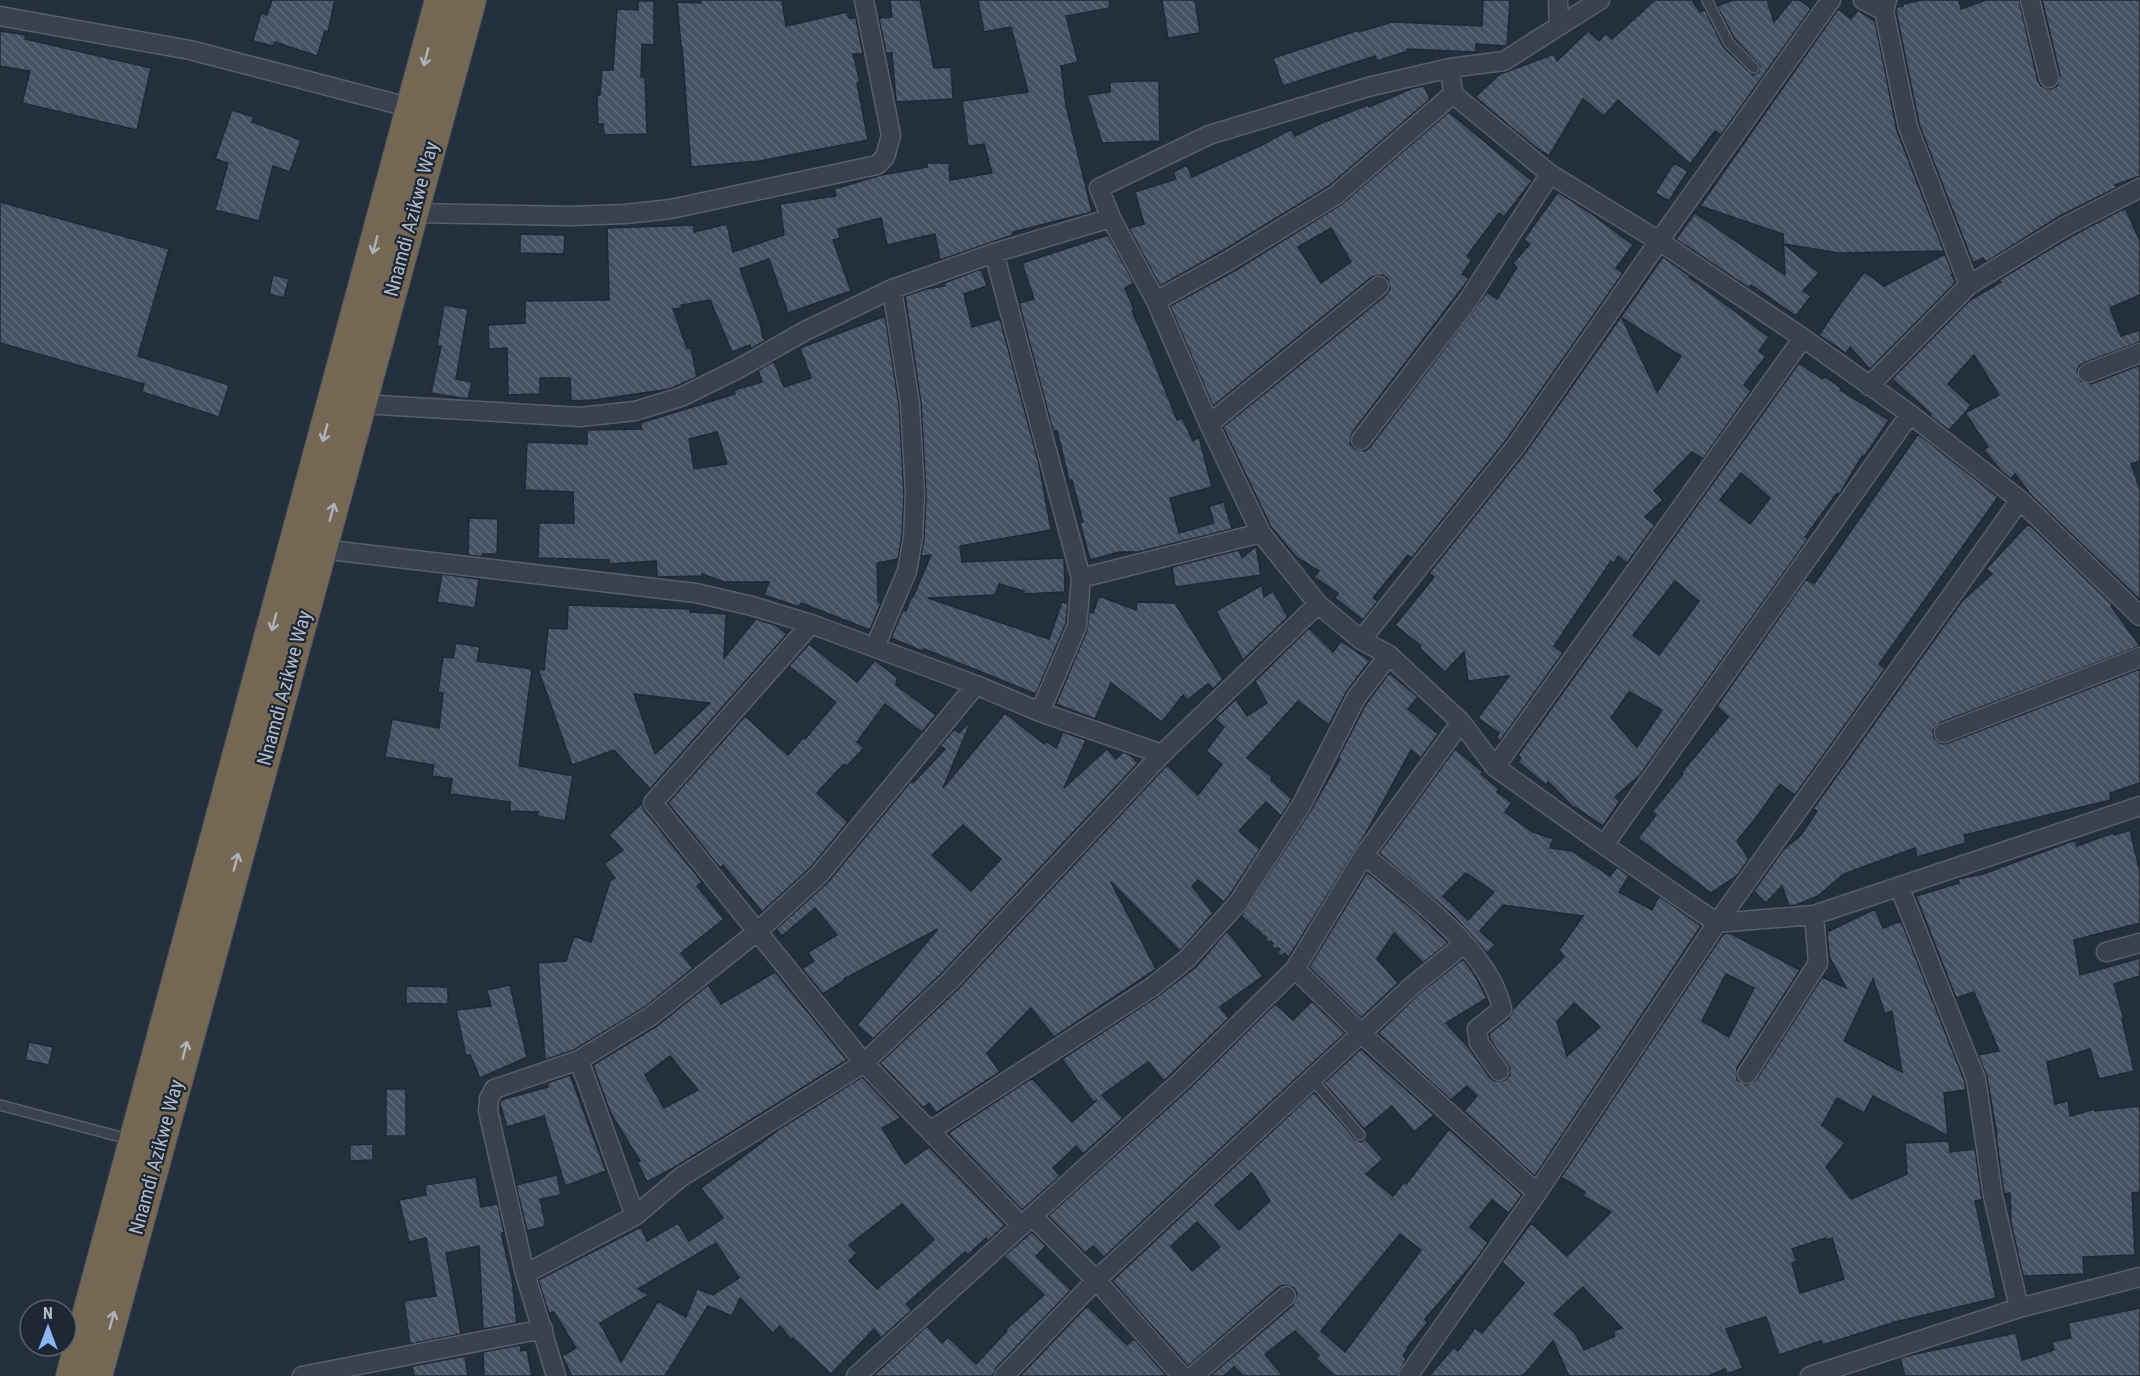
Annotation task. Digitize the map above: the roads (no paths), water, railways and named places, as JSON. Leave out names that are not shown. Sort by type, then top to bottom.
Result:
[{"type":"highway","name":"Nnamdi Azikwe Way","points":[[96,1376],[361,404],[399,209],[412,108],[441,0]]},
{"type":"highway","name":"Nnamdi Azikwe Way","points":[[72,1376],[134,1140],[399,209],[470,0]]},
{"type":"street","points":[[399,209],[571,216],[636,213],[671,209],[878,165],[885,157],[891,135],[864,0]]},
{"type":"street","points":[[1558,0],[1559,26]]},
{"type":"street","points":[[1600,0],[1503,61],[1450,68],[1368,87],[1209,135],[1099,188],[1111,218],[1156,302],[1209,424],[1261,533],[1318,604],[1361,640],[1389,655],[1461,722],[1495,767],[1604,846],[1717,923],[1814,915],[2140,806]]},
{"type":"street","points":[[1361,640],[1516,446],[1831,0]]},
{"type":"street","points":[[1863,0],[1886,4],[1908,127],[1970,285]]},
{"type":"street","points":[[2030,0],[2049,78]]},
{"type":"street","points":[[0,16],[190,50],[412,108]]},
{"type":"street","points":[[1450,68],[1453,94],[1550,174],[1659,241],[1803,338],[1910,414],[2020,500],[2140,616]]},
{"type":"street","points":[[1156,302],[1336,195],[1453,94]]},
{"type":"street","points":[[1361,440],[1467,302],[1550,174]]},
{"type":"street","points":[[1869,386],[1970,285],[2066,226],[2140,188]]},
{"type":"street","points":[[361,404],[580,417],[635,411],[681,397],[738,369],[805,331],[892,289],[994,253],[1111,218]]},
{"type":"street","points":[[994,253],[1081,578],[1077,626],[1040,712]]},
{"type":"street","points":[[1209,424],[1379,286]]},
{"type":"street","points":[[875,647],[908,572],[913,537],[915,494],[910,404],[892,289]]},
{"type":"street","points":[[1495,767],[1803,338]]},
{"type":"street","points":[[2088,373],[2140,353]]},
{"type":"street","points":[[1604,846],[1910,414]]},
{"type":"street","points":[[1408,1376],[1537,1193],[1717,923],[2020,500]]},
{"type":"street","points":[[1081,578],[1261,533]]},
{"type":"street","points":[[321,549],[696,593],[752,606],[875,647],[1040,712],[1162,754]]},
{"type":"street","points":[[525,1274],[635,1216],[681,1177],[864,1063],[950,981],[1162,754],[1318,604]]},
{"type":"street","points":[[811,624],[653,803],[864,1063],[930,1131],[1027,1221],[1096,1280],[1182,1376]]},
{"type":"street","points":[[930,1131],[1152,987],[1187,959],[1238,903],[1302,804],[1356,698],[1389,655]]},
{"type":"street","points":[[1944,733],[2140,657]]},
{"type":"street","points":[[556,1376],[525,1274],[488,1111],[489,1099],[494,1089],[579,1060],[651,1016],[758,931],[819,876],[975,685]]},
{"type":"street","points":[[856,1376],[1183,1079],[1295,969],[1364,855],[1461,722]]},
{"type":"street","points":[[1364,855],[1446,923],[1481,965],[1500,997],[1502,1009],[1477,1029],[1479,1043],[1499,1071]]},
{"type":"street","points":[[1899,886],[1976,1079],[1994,1196],[2019,1308]]},
{"type":"street","points":[[1747,1074],[1818,963],[1814,915]]},
{"type":"street","points":[[2106,952],[2140,943]]},
{"type":"street","points":[[1004,1376],[1096,1280],[1412,986],[1464,944]]},
{"type":"street","points":[[1295,969],[1362,1034],[1537,1193]]},
{"type":"street","points":[[579,1060],[635,1216]]},
{"type":"street","points":[[1810,1376],[2019,1308],[2140,1277]]},
{"type":"street","points":[[1193,1376],[1286,1296]]},
{"type":"street","points":[[302,1376],[543,1329]]},
{"type":"lane","points":[[1707,0],[1729,43],[1754,68]]},
{"type":"lane","points":[[1312,1079],[1360,1135]]},
{"type":"lane","points":[[0,1105],[134,1140]]}]
